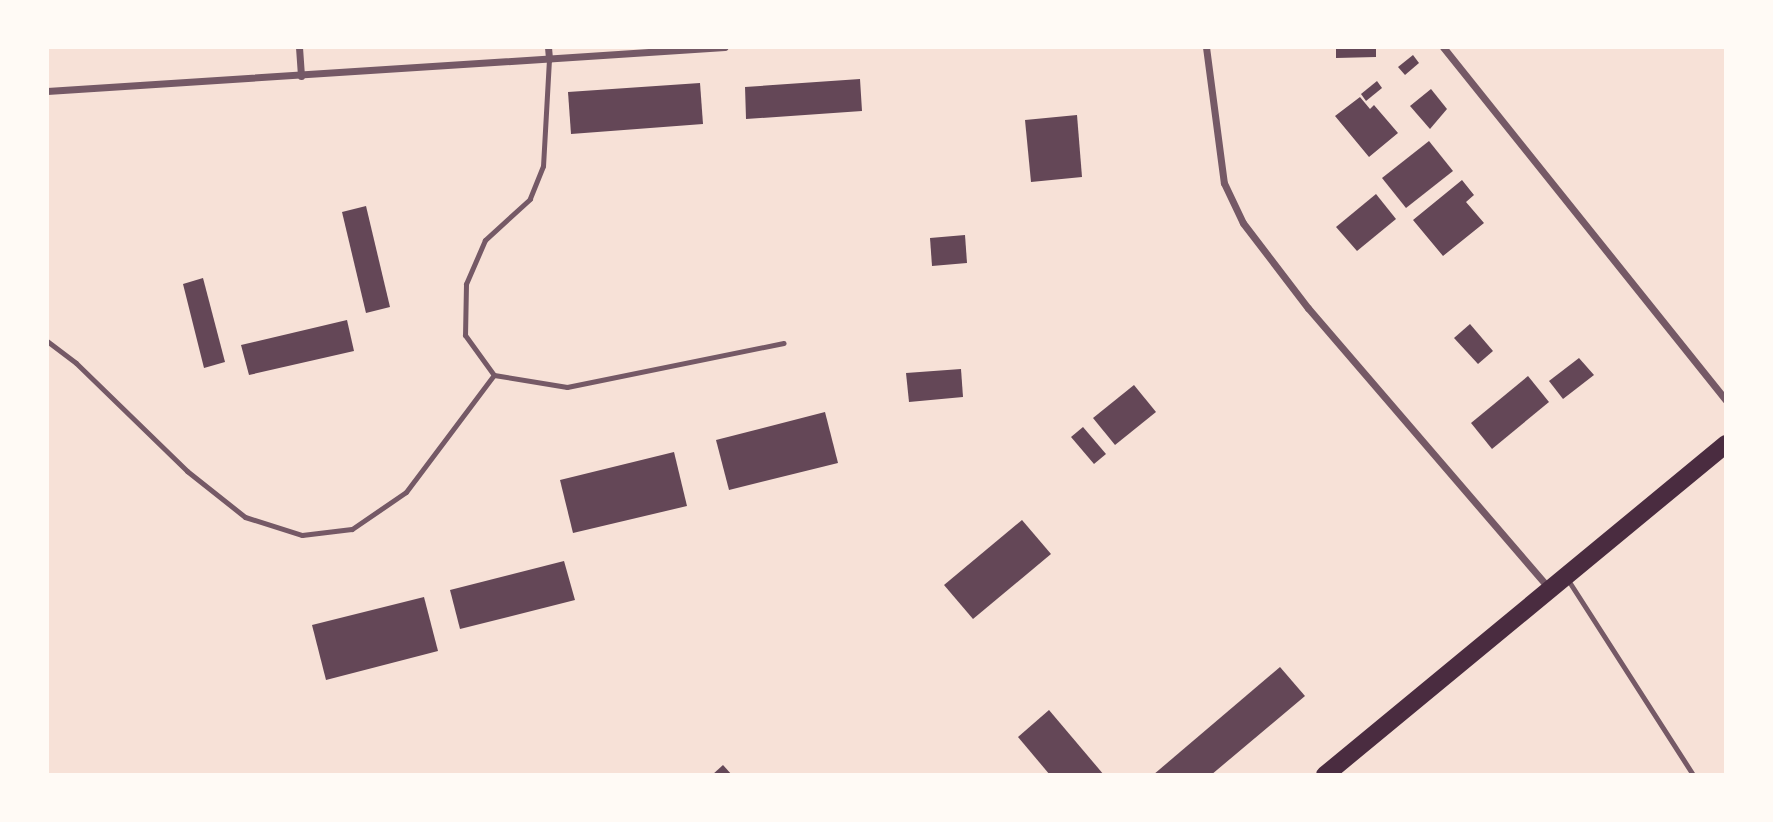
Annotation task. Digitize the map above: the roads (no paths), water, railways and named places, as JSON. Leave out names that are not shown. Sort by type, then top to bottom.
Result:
[{"type":"main road","points":[[1325,775],[1726,444]]},
{"type":"street","points":[[299,47],[301,76]]},
{"type":"street","points":[[548,47],[549,59]]},
{"type":"street","points":[[47,91],[725,47]]},
{"type":"street","points":[[1206,47],[1224,183],[1243,223],[1308,308],[1549,589]]},
{"type":"street","points":[[1443,47],[1726,400]]},
{"type":"lane","points":[[549,59],[543,166],[530,200],[485,240],[466,284],[465,335],[494,375],[567,387],[784,343]]},
{"type":"lane","points":[[47,341],[76,363],[187,471],[245,517],[302,535],[352,529],[406,492],[494,375]]},
{"type":"lane","points":[[1565,575],[1693,775]]}]
